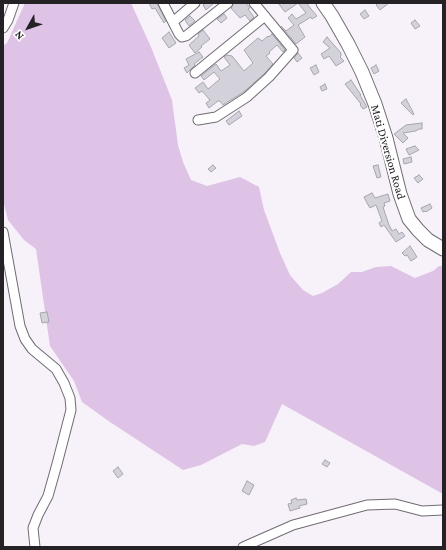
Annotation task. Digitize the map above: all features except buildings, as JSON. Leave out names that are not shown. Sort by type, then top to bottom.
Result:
[{"type":"highway","name":"Mati Diversion Road","points":[[322,3],[332,16],[348,44],[362,72],[375,104],[386,138],[400,194],[409,219],[428,240],[443,249]]},
{"type":"street","points":[[3,28],[8,20],[14,3]]},
{"type":"street","points":[[164,3],[180,36],[185,37],[226,4]]},
{"type":"street","points":[[198,120],[216,118],[247,97],[269,77],[293,50],[254,3]]},
{"type":"street","points":[[173,22],[193,4]]},
{"type":"street","points":[[195,73],[265,16]]},
{"type":"street","points":[[3,232],[20,326],[25,339],[32,349],[56,369],[70,398],[71,410],[48,496],[33,528],[34,547]]},
{"type":"street","points":[[243,547],[293,525],[367,505],[395,504],[422,511],[443,510]]},
{"type":"shaded area","points":[[25,3],[131,3],[151,47],[172,100],[178,145],[183,162],[191,180],[207,186],[240,177],[259,187],[264,210],[280,253],[290,275],[303,290],[313,296],[338,284],[351,272],[362,272],[376,267],[391,266],[415,278],[433,271],[439,266],[443,266],[443,494],[282,404],[265,442],[254,446],[242,444],[201,465],[183,470],[82,402],[74,381],[50,346],[36,249],[24,240],[8,220],[3,200],[3,46],[7,43]]}]
